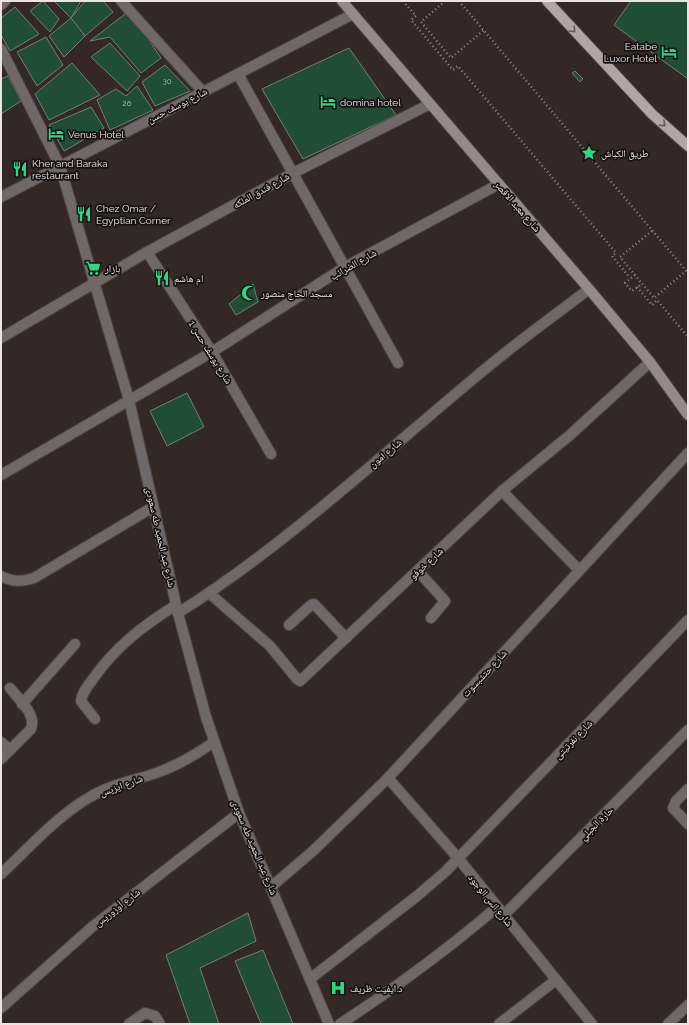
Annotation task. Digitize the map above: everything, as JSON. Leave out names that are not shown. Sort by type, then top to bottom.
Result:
[{"type":"main road","name":"شارع معبد الاقصر","points":[[342,1],[589,289],[650,362],[688,415]]},
{"type":"main road","points":[[547,1],[652,114],[688,146]]},
{"type":"street","points":[[1,5],[6,1]]},
{"type":"street","points":[[121,1],[203,92]]},
{"type":"street","name":"شارع يوسف حسن","points":[[1,197],[353,14]]},
{"type":"street","name":"شارع عبد الحميد طه سعودى","points":[[1,49],[60,166],[129,400],[177,609],[193,673],[214,742],[239,813],[272,886],[329,1024]]},
{"type":"street","points":[[238,74],[398,363]]},
{"type":"street","name":"شارع فندق الملكه","points":[[1,338],[147,252],[293,173],[430,104]]},
{"type":"street","name":"شارع الضرائب","points":[[1,475],[212,352],[345,267],[499,184]]},
{"type":"street","name":"شارع يوسف حسن 1","points":[[147,252],[212,352],[271,454]]},
{"type":"street","name":"شارع امون","points":[[95,719],[81,700],[84,691],[115,651],[134,633],[177,609],[209,594],[270,549],[473,378],[589,289]]},
{"type":"street","name":"شارع خوفو","points":[[209,594],[270,646],[298,681],[302,680],[502,491],[570,435],[650,362]]},
{"type":"street","name":"شارع حتشبسوت","points":[[272,886],[318,846],[388,778],[688,453]]},
{"type":"street","points":[[502,491],[579,570]]},
{"type":"street","points":[[1,576],[11,581],[23,582],[34,578],[154,507]]},
{"type":"street","points":[[418,571],[445,601],[430,618]]},
{"type":"street","points":[[289,625],[314,604],[346,638]]},
{"type":"street","name":"شارع نفرتيتى","points":[[310,979],[417,896],[458,858],[688,620]]},
{"type":"street","points":[[22,704],[75,644]]},
{"type":"street","points":[[1,759],[31,729],[33,723],[32,717],[10,688]]},
{"type":"street","name":"حارة الجبلي","points":[[340,1024],[389,992],[501,911],[686,736]]},
{"type":"street","points":[[1,742],[10,750]]},
{"type":"street","name":"شارع ايزيس","points":[[1,874],[71,809],[91,796],[112,786],[163,771],[190,759],[214,742]]},
{"type":"street","name":"شارع انس الوجود","points":[[388,778],[458,858],[592,1024]]},
{"type":"street","points":[[688,789],[674,804],[673,808],[688,824]]},
{"type":"street","name":"شارع أوزوريس","points":[[1,1008],[92,926],[239,813]]},
{"type":"street","points":[[499,1024],[556,980]]},
{"type":"street","points":[[668,1024],[688,1005]]},
{"type":"street","points":[[128,1024],[146,1013],[155,1016],[160,1024]]},
{"type":"path","points":[[403,1],[416,16],[411,20],[453,70],[458,66],[616,253],[612,256],[630,278]]},
{"type":"path","points":[[444,1],[421,22],[451,58],[484,30]]},
{"type":"path","points":[[459,1],[687,272],[654,298],[620,258],[652,231]]},
{"type":"path","points":[[430,43],[435,38]]},
{"type":"path","points":[[635,275],[625,283],[632,291],[642,284]]},
{"type":"path","points":[[637,287],[652,305],[658,300],[688,337]]},
{"type":"building","points":[[43,1],[59,19],[50,32],[30,11]]},
{"type":"building","points":[[54,1],[81,1],[71,18]]},
{"type":"building","points":[[85,1],[103,1],[113,12],[85,36],[71,18]]},
{"type":"building","name":"Eatabe Luxor Hotel","points":[[631,1],[688,1],[688,79],[614,25]]},
{"type":"building","points":[[15,7],[39,34],[10,51],[1,35],[1,18]]},
{"type":"building","points":[[129,11],[161,58],[141,73],[110,37],[90,41]]},
{"type":"building","points":[[71,18],[85,36],[64,57],[49,36]]},
{"type":"building","points":[[46,37],[63,65],[37,86],[17,52]]},
{"type":"building","points":[[110,43],[140,76],[127,91],[91,57]]},
{"type":"building","name":"domina hotel","points":[[349,48],[396,115],[303,159],[262,89]]},
{"type":"building","points":[[72,63],[100,95],[49,120],[35,94]]},
{"type":"building","points":[[165,65],[190,91],[155,106],[142,82]]},
{"type":"building","points":[[575,71],[583,79],[580,82],[572,73]]},
{"type":"building","points":[[8,76],[21,101],[1,114],[1,79]]},
{"type":"building","points":[[137,86],[153,110],[110,130],[97,100],[116,89],[126,96]]},
{"type":"building","points":[[91,107],[104,128],[64,151],[49,125]]},
{"type":"building","name":"مسجد الحاج منصور","points":[[253,284],[258,302],[236,315],[229,304]]},
{"type":"building","points":[[187,393],[204,427],[167,446],[150,411]]},
{"type":"building","points":[[248,913],[256,941],[200,968],[219,1024],[190,1024],[166,955]]},
{"type":"building","points":[[263,950],[293,1024],[261,1024],[235,961]]},
{"type":"place","name":"Eatabe Luxor Hotel","points":[[669,52]]},
{"type":"place","name":"domina hotel","points":[[328,102]]},
{"type":"place","name":"Venus Hotel","points":[[56,134]]},
{"type":"place","name":"طريق الكباش","points":[[589,153]]},
{"type":"place","name":"Kher and Baraka restaurant","points":[[20,169]]},
{"type":"place","name":"Chez Omar / Egyptian Corner","points":[[84,214]]},
{"type":"place","name":"بازار","points":[[93,268]]},
{"type":"place","name":"ام هاشم","points":[[162,278]]},
{"type":"place","name":"مسجد الحاج منصور","points":[[249,293]]},
{"type":"place","name":"د.ايفيت ظريف","points":[[338,988]]}]
